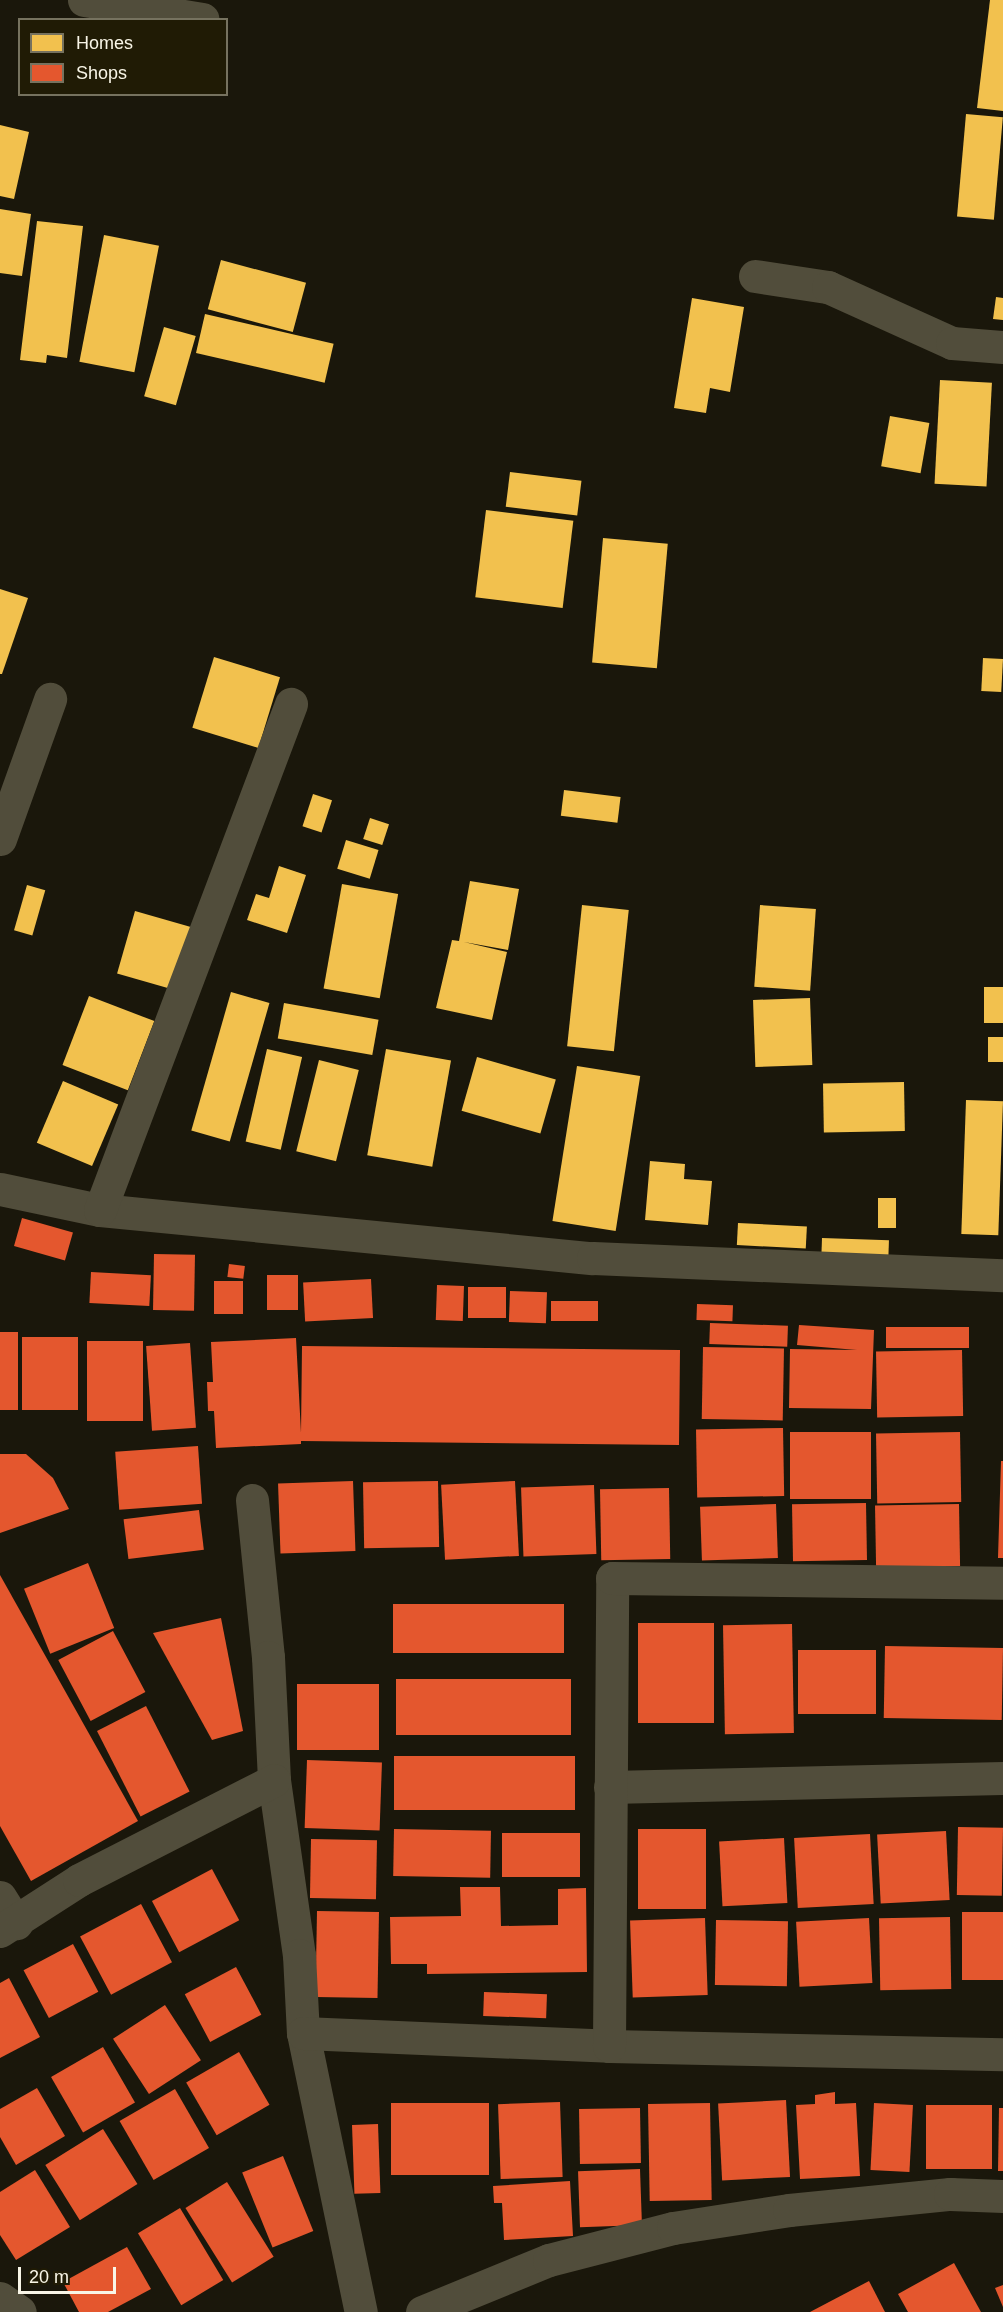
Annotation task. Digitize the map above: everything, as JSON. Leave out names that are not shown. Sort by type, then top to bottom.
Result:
[{"type":"street","points":[[84,0],[196,18]]},
{"type":"street","points":[[755,276],[828,287],[952,343],[1003,347]]},
{"type":"street","points":[[0,839],[50,699]]},
{"type":"street","points":[[100,1210],[291,704]]},
{"type":"street","points":[[0,1189],[100,1210],[593,1258],[1003,1275]]},
{"type":"street","points":[[252,1500],[268,1657],[274,1779],[299,1955],[303,2033],[362,2312]]},
{"type":"street","points":[[609,2046],[612,1578],[1003,1583]]},
{"type":"street","points":[[610,1787],[1003,1778]]},
{"type":"street","points":[[5,1917],[274,1779]]},
{"type":"street","points":[[303,2033],[609,2046],[1003,2054]]},
{"type":"street","points":[[422,2312],[549,2260],[673,2228],[812,2207],[950,2194],[1003,2196]]},
{"type":"street","points":[[0,2298],[20,2312]]},
{"type":"building: Homes","points":[[990,0],[1003,0],[1003,111],[977,108]]},
{"type":"building: Homes","points":[[966,114],[1003,117],[994,220],[957,217]]},
{"type":"building: Homes","points":[[0,125],[29,132],[14,199],[0,196]]},
{"type":"building: Homes","points":[[0,209],[31,214],[22,276],[0,273]]},
{"type":"building: Homes","points":[[37,221],[83,226],[67,358],[47,355],[46,363],[20,360]]},
{"type":"building: Homes","points":[[104,235],[159,246],[134,372],[79,362]]},
{"type":"building: Homes","points":[[221,260],[306,283],[293,332],[208,309]]},
{"type":"building: Homes","points":[[996,297],[1003,298],[1003,320],[993,319]]},
{"type":"building: Homes","points":[[692,298],[744,307],[730,392],[710,388],[706,413],[674,408]]},
{"type":"building: Homes","points":[[205,314],[334,344],[325,383],[196,353]]},
{"type":"building: Homes","points":[[164,327],[196,336],[176,405],[144,396]]},
{"type":"building: Homes","points":[[940,380],[992,383],[986,487],[935,484]]},
{"type":"building: Homes","points":[[890,416],[929,423],[921,473],[881,466]]},
{"type":"building: Homes","points":[[510,472],[581,481],[577,516],[506,507]]},
{"type":"building: Homes","points":[[486,510],[573,521],[563,608],[475,597]]},
{"type":"building: Homes","points":[[603,538],[668,544],[657,668],[592,663]]},
{"type":"building: Homes","points":[[0,589],[28,598],[2,674],[0,674]]},
{"type":"building: Homes","points":[[214,657],[280,677],[258,748],[192,728]]},
{"type":"building: Homes","points":[[983,658],[1003,659],[1001,692],[981,691]]},
{"type":"building: Homes","points":[[564,790],[621,797],[617,823],[561,816]]},
{"type":"building: Homes","points":[[313,794],[332,800],[322,833],[302,826]]},
{"type":"building: Homes","points":[[370,818],[389,824],[382,845],[363,839]]},
{"type":"building: Homes","points":[[346,840],[379,850],[370,879],[337,869]]},
{"type":"building: Homes","points":[[279,866],[306,875],[287,933],[247,920],[256,894],[269,898]]},
{"type":"building: Homes","points":[[470,881],[519,889],[508,950],[464,942],[507,952],[492,1020],[436,1008],[452,940],[459,941]]},
{"type":"building: Homes","points":[[342,884],[398,894],[380,998],[324,988]]},
{"type":"building: Homes","points":[[27,885],[45,890],[32,935],[14,930]]},
{"type":"building: Homes","points":[[582,905],[629,910],[614,1051],[567,1046]]},
{"type":"building: Homes","points":[[760,905],[816,909],[810,991],[754,987]]},
{"type":"building: Homes","points":[[135,911],[192,927],[174,990],[117,973]]},
{"type":"building: Homes","points":[[984,987],[1003,987],[1003,1023],[984,1023]]},
{"type":"building: Homes","points":[[231,992],[269,1003],[230,1141],[191,1130]]},
{"type":"building: Homes","points":[[89,996],[154,1021],[128,1090],[62,1065]]},
{"type":"building: Homes","points":[[810,998],[812,1065],[755,1067],[753,1000]]},
{"type":"building: Homes","points":[[284,1003],[379,1020],[372,1055],[278,1038]]},
{"type":"building: Homes","points":[[988,1037],[1003,1037],[1003,1062],[988,1062]]},
{"type":"building: Homes","points":[[267,1049],[302,1057],[281,1150],[246,1142]]},
{"type":"building: Homes","points":[[386,1049],[451,1060],[432,1167],[367,1155]]},
{"type":"building: Homes","points":[[477,1057],[556,1080],[540,1133],[462,1111]]},
{"type":"building: Homes","points":[[319,1060],[359,1070],[336,1161],[296,1151]]},
{"type":"building: Homes","points":[[577,1066],[640,1076],[616,1231],[552,1221]]},
{"type":"building: Homes","points":[[63,1081],[118,1104],[92,1166],[37,1143]]},
{"type":"building: Homes","points":[[904,1082],[905,1131],[824,1132],[823,1083]]},
{"type":"building: Homes","points":[[966,1100],[1003,1101],[998,1235],[961,1234]]},
{"type":"building: Homes","points":[[650,1161],[685,1164],[684,1179],[712,1181],[708,1225],[645,1220]]},
{"type":"building: Homes","points":[[878,1198],[896,1198],[896,1228],[878,1228]]},
{"type":"building: Homes","points":[[738,1223],[807,1227],[806,1249],[737,1245]]},
{"type":"building: Homes","points":[[822,1238],[889,1240],[888,1257],[821,1255]]},
{"type":"building: Shops","points":[[22,1218],[73,1233],[65,1260],[14,1246]]},
{"type":"building: Shops","points":[[154,1254],[195,1255],[194,1311],[153,1310]]},
{"type":"building: Shops","points":[[229,1264],[245,1266],[243,1279],[227,1277]]},
{"type":"building: Shops","points":[[91,1272],[151,1275],[149,1306],[89,1303]]},
{"type":"building: Shops","points":[[267,1275],[298,1275],[298,1310],[267,1310]]},
{"type":"building: Shops","points":[[371,1279],[373,1318],[305,1322],[303,1283]]},
{"type":"building: Shops","points":[[214,1281],[243,1281],[243,1314],[214,1314]]},
{"type":"building: Shops","points":[[437,1285],[464,1286],[463,1321],[436,1320]]},
{"type":"building: Shops","points":[[468,1287],[506,1287],[506,1318],[468,1318]]},
{"type":"building: Shops","points":[[510,1291],[547,1292],[546,1323],[509,1322]]},
{"type":"building: Shops","points":[[551,1301],[598,1301],[598,1321],[551,1321]]},
{"type":"building: Shops","points":[[697,1304],[733,1305],[732,1321],[696,1320]]},
{"type":"building: Shops","points":[[710,1323],[788,1326],[787,1347],[709,1344]]},
{"type":"building: Shops","points":[[799,1325],[874,1330],[871,1409],[789,1408],[790,1349],[857,1350],[797,1345]]},
{"type":"building: Shops","points":[[886,1327],[969,1327],[969,1348],[886,1348]]},
{"type":"building: Shops","points":[[0,1332],[18,1332],[18,1410],[0,1410]]},
{"type":"building: Shops","points":[[22,1337],[78,1337],[78,1410],[22,1410]]},
{"type":"building: Shops","points":[[296,1338],[301,1433],[302,1346],[680,1350],[679,1445],[301,1441],[301,1444],[216,1448],[214,1411],[208,1411],[207,1382],[213,1382],[211,1342]]},
{"type":"building: Shops","points":[[87,1341],[143,1341],[143,1421],[87,1421]]},
{"type":"building: Shops","points":[[190,1343],[196,1428],[152,1431],[146,1346]]},
{"type":"building: Shops","points":[[703,1347],[784,1348],[783,1420],[702,1419]]},
{"type":"building: Shops","points":[[962,1350],[963,1416],[877,1417],[876,1352]]},
{"type":"building: Shops","points":[[783,1428],[784,1496],[697,1498],[696,1430]]},
{"type":"building: Shops","points":[[790,1432],[871,1432],[871,1499],[790,1499]]},
{"type":"building: Shops","points":[[960,1432],[961,1502],[877,1503],[876,1433]]},
{"type":"building: Shops","points":[[198,1446],[202,1504],[119,1510],[115,1452]]},
{"type":"building: Shops","points":[[0,1454],[26,1454],[53,1478],[69,1509],[0,1533]]},
{"type":"building: Shops","points":[[1001,1461],[1003,1461],[1003,1558],[998,1558]]},
{"type":"building: Shops","points":[[353,1481],[355,1551],[280,1554],[278,1484]]},
{"type":"building: Shops","points":[[438,1481],[439,1547],[364,1548],[363,1482]]},
{"type":"building: Shops","points":[[515,1481],[519,1556],[445,1560],[441,1485]]},
{"type":"building: Shops","points":[[594,1485],[596,1554],[523,1557],[521,1488]]},
{"type":"building: Shops","points":[[669,1488],[670,1559],[601,1560],[600,1489]]},
{"type":"building: Shops","points":[[866,1503],[867,1560],[793,1561],[792,1504]]},
{"type":"building: Shops","points":[[776,1504],[778,1558],[702,1561],[700,1507]]},
{"type":"building: Shops","points":[[959,1504],[960,1566],[876,1567],[875,1505]]},
{"type":"building: Shops","points":[[199,1510],[204,1550],[128,1559],[124,1519]]},
{"type":"building: Shops","points":[[88,1563],[114,1628],[50,1654],[24,1589]]},
{"type":"building: Shops","points":[[0,1575],[138,1821],[31,1881],[0,1826]]},
{"type":"building: Shops","points":[[393,1604],[564,1604],[564,1653],[393,1653]]},
{"type":"building: Shops","points":[[221,1618],[243,1731],[212,1740],[153,1633]]},
{"type":"building: Shops","points":[[638,1623],[714,1623],[714,1723],[638,1723]]},
{"type":"building: Shops","points":[[792,1624],[794,1733],[725,1734],[723,1625]]},
{"type":"building: Shops","points":[[113,1631],[145,1692],[91,1721],[58,1660]]},
{"type":"building: Shops","points":[[885,1646],[1003,1648],[1002,1720],[884,1718]]},
{"type":"building: Shops","points":[[798,1650],[876,1650],[876,1714],[798,1714]]},
{"type":"building: Shops","points":[[396,1679],[571,1679],[571,1735],[396,1735]]},
{"type":"building: Shops","points":[[297,1684],[379,1684],[379,1750],[297,1750]]},
{"type":"building: Shops","points":[[146,1706],[190,1792],[141,1817],[97,1731]]},
{"type":"building: Shops","points":[[394,1756],[575,1756],[575,1810],[394,1810]]},
{"type":"building: Shops","points":[[307,1760],[382,1763],[380,1831],[305,1828]]},
{"type":"building: Shops","points":[[958,1827],[1003,1828],[1002,1896],[957,1895]]},
{"type":"building: Shops","points":[[394,1829],[491,1831],[490,1878],[393,1876]]},
{"type":"building: Shops","points":[[638,1829],[706,1829],[706,1909],[638,1909]]},
{"type":"building: Shops","points":[[946,1831],[950,1900],[881,1904],[877,1835]]},
{"type":"building: Shops","points":[[502,1833],[580,1833],[580,1877],[502,1877]]},
{"type":"building: Shops","points":[[870,1834],[874,1904],[798,1908],[794,1838]]},
{"type":"building: Shops","points":[[784,1838],[787,1903],[722,1906],[719,1841]]},
{"type":"building: Shops","points":[[311,1839],[377,1840],[376,1899],[310,1898]]},
{"type":"building: Shops","points":[[212,1869],[239,1920],[179,1952],[152,1901]]},
{"type":"building: Shops","points":[[460,1887],[500,1887],[501,1926],[558,1925],[558,1889],[586,1888],[587,1972],[427,1974],[427,1964],[391,1964],[390,1917],[461,1916]]},
{"type":"building: Shops","points":[[141,1904],[172,1962],[111,1995],[80,1936]]},
{"type":"building: Shops","points":[[317,1911],[379,1912],[377,1998],[315,1997]]},
{"type":"building: Shops","points":[[962,1912],[1003,1912],[1003,1980],[962,1980]]},
{"type":"building: Shops","points":[[950,1917],[951,1989],[880,1990],[879,1918]]},
{"type":"building: Shops","points":[[705,1918],[708,1995],[633,1998],[630,1921]]},
{"type":"building: Shops","points":[[869,1918],[872,1983],[800,1987],[796,1922]]},
{"type":"building: Shops","points":[[716,1920],[788,1921],[787,1986],[715,1985]]},
{"type":"building: Shops","points":[[73,1944],[98,1992],[49,2018],[24,1970]]},
{"type":"building: Shops","points":[[236,1967],[261,2015],[210,2042],[185,1994]]},
{"type":"building: Shops","points":[[9,1978],[40,2037],[0,2058],[0,1983]]},
{"type":"building: Shops","points":[[484,1992],[547,1994],[546,2018],[483,2016]]},
{"type":"building: Shops","points":[[165,2005],[201,2060],[149,2094],[113,2039]]},
{"type":"building: Shops","points":[[103,2047],[135,2102],[83,2132],[51,2077]]},
{"type":"building: Shops","points":[[239,2052],[270,2105],[217,2135],[186,2082]]},
{"type":"building: Shops","points":[[37,2088],[65,2136],[16,2165],[0,2137],[0,2109]]},
{"type":"building: Shops","points":[[175,2089],[209,2148],[154,2180],[120,2121]]},
{"type":"building: Shops","points":[[835,2092],[835,2104],[856,2103],[860,2176],[800,2179],[796,2105],[815,2104],[815,2095]]},
{"type":"building: Shops","points":[[786,2100],[790,2177],[722,2180],[718,2104]]},
{"type":"building: Shops","points":[[560,2102],[563,2177],[501,2179],[498,2104]]},
{"type":"building: Shops","points":[[391,2103],[489,2103],[489,2175],[391,2175]]},
{"type":"building: Shops","points":[[710,2103],[712,2200],[650,2201],[648,2104]]},
{"type":"building: Shops","points":[[874,2103],[913,2105],[909,2172],[870,2170]]},
{"type":"building: Shops","points":[[926,2105],[992,2105],[992,2169],[926,2169]]},
{"type":"building: Shops","points":[[640,2108],[641,2163],[580,2164],[579,2109]]},
{"type":"building: Shops","points":[[999,2108],[1003,2108],[1003,2171],[998,2171]]},
{"type":"building: Shops","points":[[378,2124],[380,2193],[354,2194],[352,2125]]},
{"type":"building: Shops","points":[[103,2129],[137,2184],[80,2220],[45,2165]]},
{"type":"building: Shops","points":[[283,2156],[313,2231],[273,2248],[242,2172]]},
{"type":"building: Shops","points":[[640,2169],[642,2225],[580,2227],[578,2171]]},
{"type":"building: Shops","points":[[35,2170],[70,2227],[16,2260],[0,2235],[0,2192]]},
{"type":"building: Shops","points":[[570,2181],[573,2236],[504,2240],[502,2203],[494,2203],[493,2186]]},
{"type":"building: Shops","points":[[227,2182],[274,2257],[232,2283],[185,2208]]},
{"type":"building: Shops","points":[[180,2208],[223,2280],[181,2305],[138,2233]]},
{"type":"building: Shops","points":[[127,2247],[151,2289],[108,2312],[79,2312],[63,2282]]},
{"type":"building: Shops","points":[[954,2263],[981,2312],[908,2312],[898,2294]]},
{"type":"building: Shops","points":[[869,2281],[885,2312],[810,2312]]},
{"type":"building: Shops","points":[[1003,2285],[1003,2307],[995,2288]]}]
